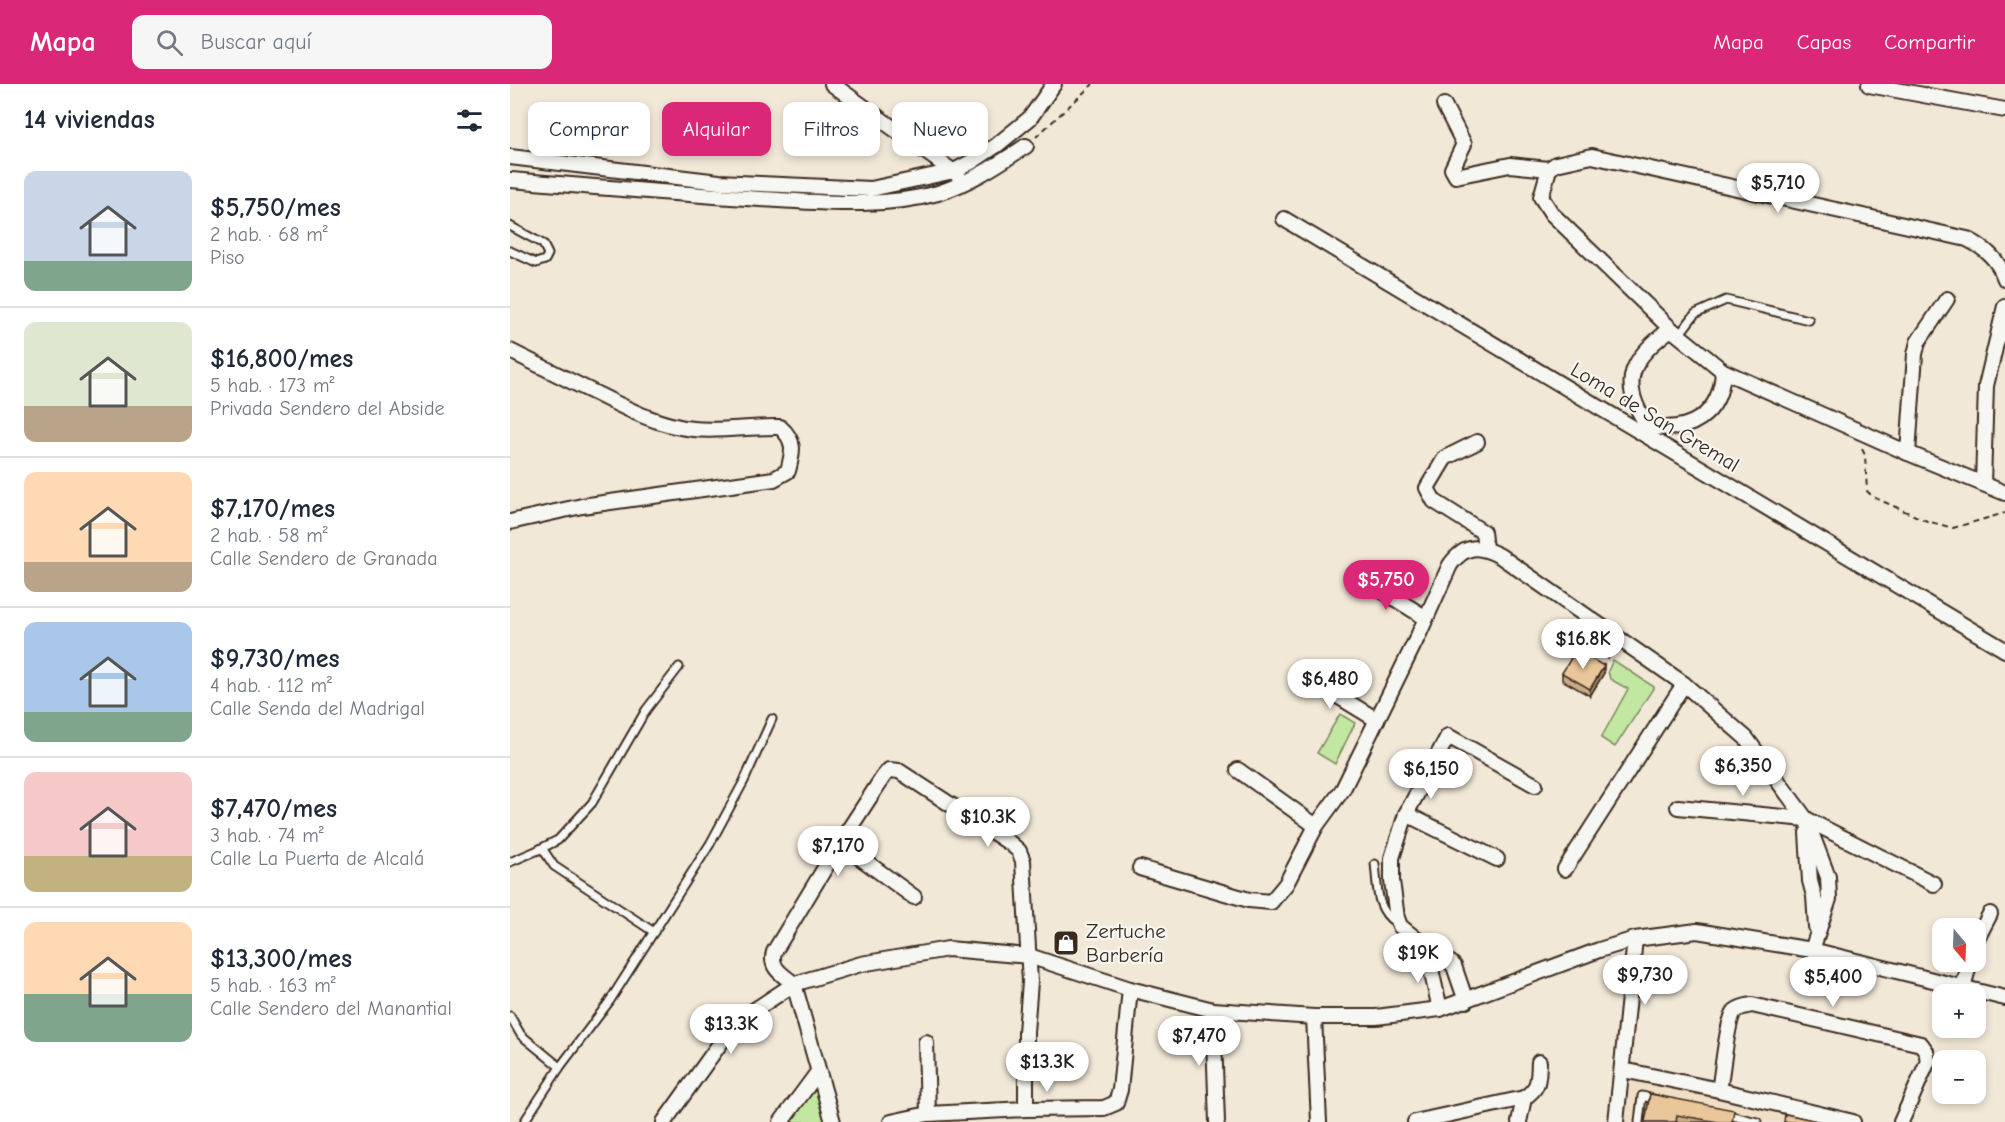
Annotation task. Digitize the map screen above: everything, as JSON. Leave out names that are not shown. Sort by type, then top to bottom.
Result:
[{"type":"street","points":[[831,84],[954,171],[965,183]]},
{"type":"street","points":[[510,157],[719,183],[871,189],[954,171],[997,145],[1030,118],[1054,84]]},
{"type":"street","points":[[1869,85],[2005,110]]},
{"type":"street","points":[[1443,105],[1464,144],[1452,169],[1456,176],[1510,165],[1549,169],[1556,165],[1592,156],[1966,239],[1983,247],[1996,261],[2005,279]]},
{"type":"street","points":[[1026,146],[1030,118]]},
{"type":"street","points":[[1012,132],[1026,146]]},
{"type":"street","points":[[510,180],[635,192],[860,203],[900,201],[937,193],[965,183],[1026,146]]},
{"type":"street","points":[[1549,169],[1541,197],[1552,214],[1675,332],[1723,371],[2005,494]]},
{"type":"street","points":[[635,171],[635,192]]},
{"type":"street","name":"Loma de San Gremal","points":[[1284,219],[1645,430],[2005,650]]},
{"type":"street","points":[[1908,453],[1915,354],[1918,342],[1947,299]]},
{"type":"street","points":[[1983,484],[1986,386],[2005,306]]},
{"type":"street","points":[[1675,332],[1647,349],[1633,369],[1631,379],[1633,398],[1645,430],[1685,427],[1701,419],[1708,412],[1722,387],[1723,371]]},
{"type":"street","points":[[510,351],[652,419],[690,429],[724,431],[760,426],[780,427],[790,435],[793,452],[788,471],[774,478],[582,506],[510,522]]},
{"type":"street","points":[[1477,442],[1445,458],[1427,488],[1434,501],[1483,532],[1485,549]]},
{"type":"street","points":[[1140,868],[1249,900],[1271,902],[1286,884],[1316,825],[1343,789],[1450,565],[1456,557],[1469,549],[1485,549],[1500,556],[1684,684],[1746,738],[1806,819],[1810,881],[1814,896],[1817,936],[1812,950]]},
{"type":"street","points":[[1362,578],[1426,618]]},
{"type":"street","points":[[1300,674],[1377,720]]},
{"type":"street","points":[[1565,869],[1684,684]]},
{"type":"street","points":[[1466,1001],[1454,966],[1431,953],[1400,926],[1397,918],[1393,892],[1392,858],[1406,814],[1448,736],[1535,785]]},
{"type":"street","points":[[833,1122],[794,984],[774,967],[772,959],[774,952],[840,843],[889,770],[899,771],[1018,851],[1023,861],[1029,956],[1026,1109]]},
{"type":"street","points":[[1238,770],[1316,825]]},
{"type":"street","points":[[1678,807],[1806,819],[1934,884]]},
{"type":"street","points":[[1406,814],[1497,859]]},
{"type":"street","points":[[840,843],[915,897]]},
{"type":"street","points":[[1986,922],[1990,914]]},
{"type":"street","points":[[664,1122],[729,1031],[747,1015],[794,984],[861,964],[948,949],[1029,956],[1130,989],[1213,1010],[1314,1017],[1376,1017],[1440,1009],[1599,950],[1635,939],[1698,931],[1812,950],[1950,984]]},
{"type":"street","points":[[1616,1122],[1635,939]]},
{"type":"street","points":[[1431,953],[1432,974],[1440,1009]]},
{"type":"street","points":[[891,1122],[928,1114],[1104,1108],[1116,1103],[1120,1090],[1130,989]]},
{"type":"street","points":[[1986,993],[2005,998]]},
{"type":"street","points":[[1719,1090],[1730,1023],[1734,1012],[1744,1006],[1752,1005],[1921,1044],[1926,1051],[1928,1061],[1901,1122]]},
{"type":"street","points":[[1213,1010],[1217,1122]]},
{"type":"street","points":[[1314,1017],[1318,1122]]},
{"type":"street","points":[[926,1042],[928,1114]]},
{"type":"street","points":[[1415,1122],[1524,1098],[1532,1092],[1538,1082],[1539,1062]]},
{"type":"street","points":[[1623,1070],[1853,1122]]},
{"type":"street","points":[[781,1122],[818,1072]]},
{"type":"street","points":[[1519,1122],[1524,1098]]},
{"type":"lane","points":[[510,226],[543,244],[548,254],[545,260],[536,263],[510,251]]},
{"type":"lane","points":[[1675,332],[1695,314],[1726,300],[1809,320]]},
{"type":"lane","points":[[510,862],[558,840],[592,803],[646,710],[679,667]]},
{"type":"lane","points":[[524,1122],[560,1067],[609,1002],[710,844],[744,781],[772,719]]},
{"type":"lane","points":[[542,848],[554,866],[654,932]]},
{"type":"lane","points":[[1375,864],[1382,909],[1386,916],[1400,926]]},
{"type":"lane","points":[[510,1016],[521,1035],[560,1067]]},
{"type":"lane","points":[[1639,1122],[1642,1096],[1664,1101]]},
{"type":"lane","points":[[1717,1112],[1757,1122]]},
{"type":"path","points":[[1026,146],[1093,84]]},
{"type":"path","points":[[1860,432],[1867,491],[1873,497],[1928,521],[1953,528],[2005,513]]},
{"type":"path","points":[[1600,671],[1608,659],[1607,651]]},
{"type":"shaded area","points":[[1623,1070],[1853,1122],[1616,1122]]},
{"type":"green space","points":[[1613,660],[1654,687],[1615,747],[1601,738],[1628,689],[1610,679],[1608,671]]},
{"type":"green space","points":[[1340,714],[1355,723],[1335,764],[1317,753]]},
{"type":"green space","points":[[818,1072],[833,1122],[781,1122]]},
{"type":"building","points":[[1576,650],[1604,666],[1590,689],[1562,673]]},
{"type":"building","points":[[1650,1094],[1734,1110],[1732,1122],[1677,1115],[1676,1122],[1645,1122]]},
{"type":"building","points":[[1785,1114],[1822,1122],[1784,1122]]},
{"type":"place","name":"Zertuche Barbería","points":[[1066,943]]}]
